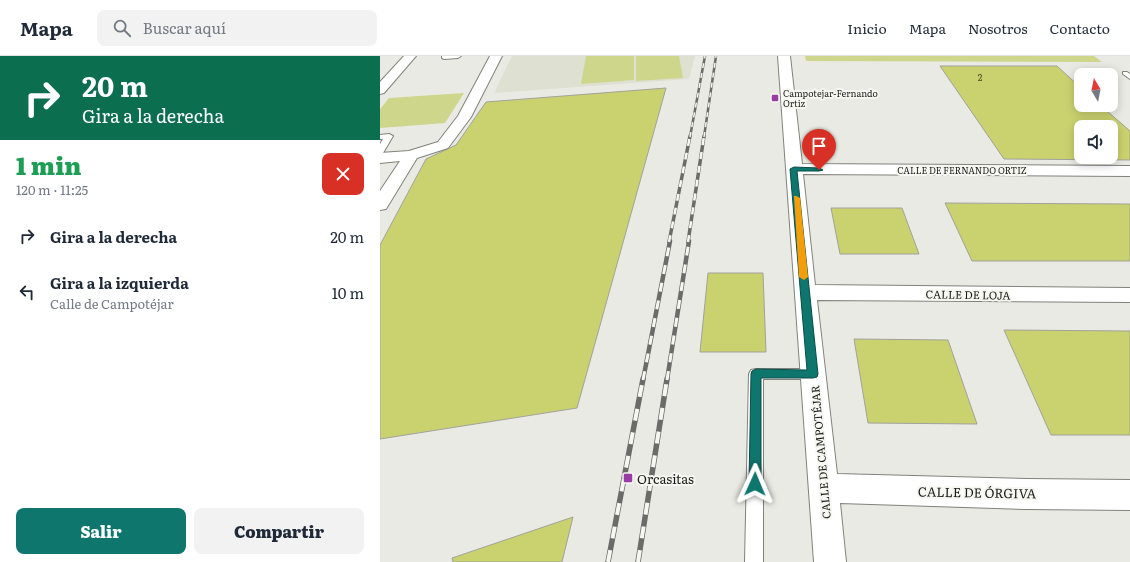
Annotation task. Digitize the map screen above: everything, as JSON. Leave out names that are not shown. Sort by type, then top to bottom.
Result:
[{"type":"street","points":[[380,90],[410,56]]},
{"type":"street","points":[[380,158],[411,155],[443,144],[464,117],[496,56]]},
{"type":"street","name":"CALLE DE CAMPOTÉJAR","points":[[784,56],[830,562]]},
{"type":"street","points":[[380,205],[411,155]]},
{"type":"street","name":"CALLE DE FERNANDO ORTIZ","points":[[794,169],[1130,171]]},
{"type":"street","name":"CALLE DE LOJA","points":[[805,292],[1130,296]]},
{"type":"street","name":"CALLE DE ÓRGIVA","points":[[824,488],[1027,494],[1130,495]]},
{"type":"lane","points":[[439,63],[444,56],[458,56]]},
{"type":"lane","points":[[380,137],[389,136],[380,151]]},
{"type":"lane","points":[[754,562],[756,374],[813,374]]},
{"type":"shaded area","points":[[512,56],[695,56],[689,79],[494,93]]},
{"type":"green space","points":[[586,56],[634,56],[634,80],[581,84]]},
{"type":"green space","points":[[636,56],[679,56],[683,78],[636,81]]},
{"type":"green space","points":[[805,56],[1094,56],[1102,62],[806,61]]},
{"type":"green space","points":[[464,93],[445,123],[380,128],[380,109],[389,98]]},
{"type":"building","points":[[940,66],[1057,66],[1074,82],[1074,112],[1108,112],[1117,120],[1074,120],[1074,160],[1004,159]]},
{"type":"building","points":[[666,88],[577,408],[380,439],[380,245],[426,159],[456,145],[486,102]]},
{"type":"building","points":[[1118,121],[1130,131],[1130,160],[1118,160]]},
{"type":"building","points":[[945,203],[1130,204],[1130,261],[972,261]]},
{"type":"building","points":[[831,208],[902,208],[919,254],[840,254]]},
{"type":"building","points":[[708,273],[763,273],[766,352],[700,352]]},
{"type":"building","points":[[1004,330],[1130,331],[1130,435],[1051,435]]},
{"type":"building","points":[[854,339],[948,340],[977,424],[868,423]]},
{"type":"building","points":[[573,517],[562,562],[453,562],[452,558]]},
{"type":"railway","points":[[690,137],[705,56]]},
{"type":"railway","points":[[704,137],[716,56]]},
{"type":"railway","points":[[669,242],[690,136]]},
{"type":"railway","points":[[688,242],[704,136]]},
{"type":"railway","points":[[643,380],[670,241]]},
{"type":"railway","points":[[667,380],[689,241]]},
{"type":"railway","points":[[608,562],[643,379]]},
{"type":"railway","points":[[638,562],[667,379]]},
{"type":"slow traffic","points":[[796,198],[804,277]]},
{"type":"place","name":"Campotejar-Fernando Ortiz","points":[[775,98]]},
{"type":"place","name":"Orcasitas","points":[[628,478]]},
{"type":"route","points":[[755,484],[756,374],[813,374],[794,169],[819,170]]}]
